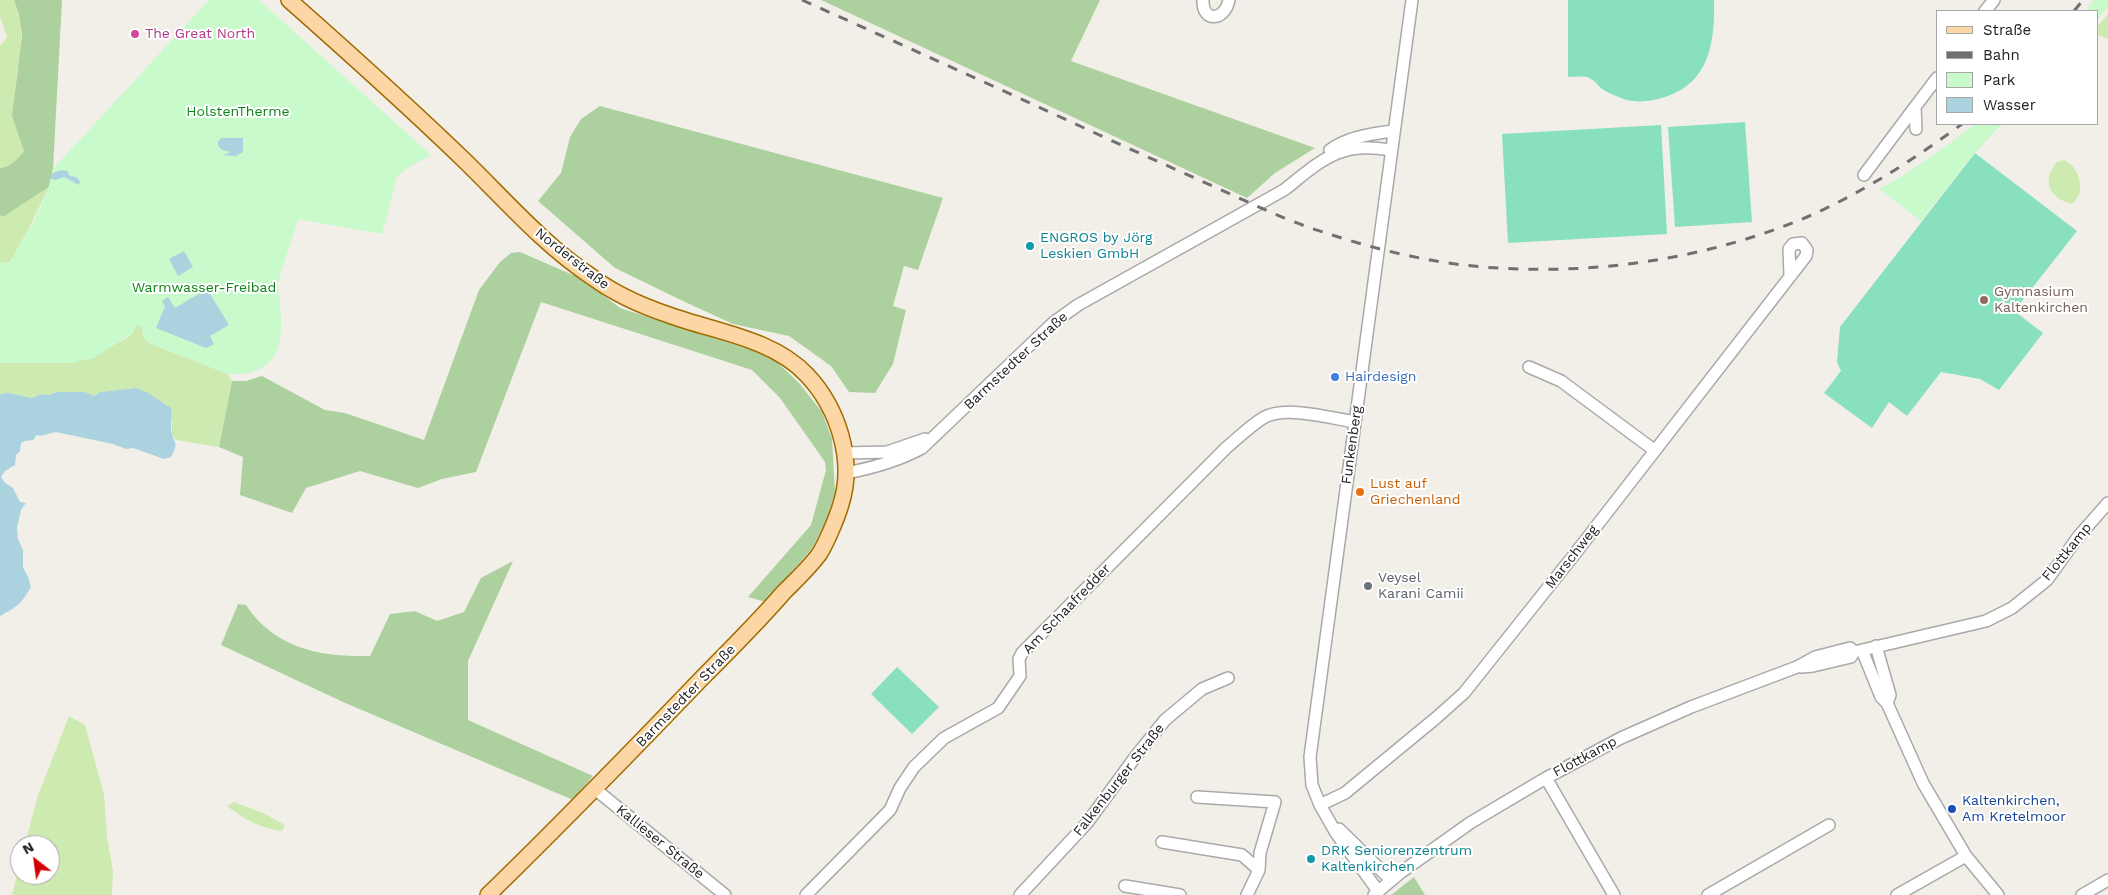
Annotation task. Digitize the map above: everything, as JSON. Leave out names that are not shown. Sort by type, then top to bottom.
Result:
[{"type":"main road","name":"Norderstraße","points":[[289,0],[393,92],[532,228],[590,276],[612,290],[661,312],[759,344],[785,358],[806,374],[827,402],[845,454]]},
{"type":"main road","name":"Barmstedter Straße","points":[[488,895],[595,789],[769,609],[820,552],[841,503],[846,473],[845,454]]},
{"type":"street","points":[[1203,0],[1202,8],[1207,14],[1214,17],[1221,15],[1227,8],[1228,0]]},
{"type":"street","name":"Funkenberg","points":[[1376,893],[1336,834],[1333,825],[1320,805],[1312,785],[1310,757],[1412,0]]},
{"type":"street","points":[[1864,175],[1936,79]]},
{"type":"street","points":[[1915,107],[1916,129]]},
{"type":"street","name":"Barmstedter Straße","points":[[1305,174],[1325,154],[1350,140],[1376,133],[1394,131]]},
{"type":"street","name":"Barmstedter Straße","points":[[846,473],[873,468],[905,457],[922,448],[1061,317],[1078,306],[1284,190],[1305,174],[1344,151],[1362,148],[1392,150]]},
{"type":"street","name":"Marschweg","points":[[1320,805],[1344,793],[1464,693],[1574,555],[1790,275]]},
{"type":"street","points":[[1529,367],[1561,381],[1654,450]]},
{"type":"street","name":"Am Schaafredder","points":[[806,895],[890,810],[900,788],[914,768],[944,738],[998,708],[1020,676],[1022,653],[1226,448],[1263,418],[1272,414],[1291,412],[1355,422]]},
{"type":"street","name":"Barmstedter Straße","points":[[845,454],[887,452],[915,444],[938,434]]},
{"type":"street","name":"Flottkamp","points":[[1376,893],[1470,823],[1546,778],[1622,738],[1691,707],[1796,667],[1816,657],[1850,648],[1858,651],[1986,621],[2012,608],[2047,580],[2078,537],[2108,503]]},
{"type":"street","points":[[1876,646],[1890,695],[1887,703]]},
{"type":"street","points":[[1858,651],[1881,697],[1887,703],[1923,783],[1966,856],[1998,895]]},
{"type":"street","name":"Falkenburger Straße","points":[[1020,895],[1087,822],[1165,720],[1202,689],[1228,678]]},
{"type":"street","points":[[1546,778],[1614,895]]},
{"type":"street","name":"Kallieser Straße","points":[[595,789],[724,895]]},
{"type":"street","points":[[1197,797],[1275,802],[1260,853],[1259,870],[1247,895]]},
{"type":"street","name":"Funkenberg","points":[[1333,825],[1341,830],[1391,880]]},
{"type":"street","points":[[1708,895],[1829,825]]},
{"type":"street","points":[[1162,842],[1242,855],[1259,870]]},
{"type":"street","points":[[1897,895],[1966,856]]},
{"type":"street","points":[[2082,895],[2108,880]]},
{"type":"street","points":[[1125,886],[1180,895]]},
{"type":"green space","points":[[0,0],[14,0],[20,22],[21,40],[16,95],[21,142],[24,151],[11,164],[0,168],[0,46],[7,37],[0,17]]},
{"type":"green space","points":[[14,0],[62,0],[53,169],[49,187],[3,217],[0,215],[0,168],[11,164],[24,151],[12,116],[22,35],[19,15]]},
{"type":"green space","points":[[209,0],[259,0],[431,155],[409,167],[397,177],[382,234],[298,219],[277,286],[281,317],[279,342],[271,360],[263,367],[242,374],[228,374],[149,343],[144,338],[142,326],[136,325],[133,333],[94,358],[72,363],[0,363],[0,262],[10,262],[29,229],[46,194],[53,169]]},
{"type":"green space","points":[[821,0],[1100,0],[1071,61],[1315,148],[1275,173],[1247,198]]},
{"type":"green space","points":[[1568,0],[1714,0],[1713,30],[1707,59],[1701,71],[1692,82],[1665,97],[1651,100],[1627,100],[1605,91],[1587,77],[1568,77]]},
{"type":"green space","points":[[2094,0],[2108,0],[2108,7],[2098,19],[2098,10],[2086,10]]},
{"type":"green space","points":[[2108,14],[2108,39],[2098,35],[2098,26]]},
{"type":"green space","points":[[600,106],[943,198],[918,270],[904,266],[893,306],[906,310],[893,364],[875,393],[849,392],[831,366],[789,336],[733,324],[615,268],[538,201],[561,173],[570,137],[581,119]]},
{"type":"green space","points":[[1745,122],[1752,222],[1675,227],[1668,127]]},
{"type":"green space","points":[[1661,125],[1667,234],[1508,243],[1502,134]]},
{"type":"green space","points":[[1974,125],[2001,125],[1971,157],[1921,221],[1879,189],[1904,175]]},
{"type":"green space","points":[[1975,153],[2077,231],[2014,311],[2043,333],[1999,390],[1980,379],[1941,372],[1907,416],[1889,402],[1872,428],[1824,393],[1841,371],[1837,362],[1840,327]]},
{"type":"green space","points":[[2064,160],[2074,168],[2080,180],[2077,199],[2072,204],[2058,198],[2050,188],[2049,176],[2052,169],[2057,162]]},
{"type":"green space","points":[[49,187],[10,262],[0,262],[0,215],[3,217]]},
{"type":"green space","points":[[520,252],[582,279],[620,308],[754,351],[777,362],[799,383],[822,412],[832,439],[835,493],[826,521],[813,547],[766,602],[748,597],[811,525],[826,470],[825,462],[780,398],[752,370],[541,302],[476,472],[442,479],[418,488],[360,471],[306,488],[292,513],[240,495],[243,457],[219,447],[232,381],[246,381],[262,376],[325,410],[345,413],[424,440],[479,290],[500,262],[511,253]]},
{"type":"green space","points":[[136,325],[142,326],[144,338],[149,343],[228,374],[232,381],[219,447],[176,440],[172,434],[172,420],[136,388],[100,392],[94,396],[85,392],[56,392],[49,395],[41,394],[32,398],[8,393],[0,394],[0,363],[72,363],[124,340],[133,333]]},
{"type":"green space","points":[[513,561],[468,661],[468,720],[593,776],[573,800],[343,702],[221,645],[238,604],[246,605],[271,632],[285,641],[300,647],[334,655],[370,656],[390,614],[415,611],[437,621],[464,612],[481,578]]},
{"type":"green space","points":[[897,667],[939,707],[912,734],[871,694]]},
{"type":"green space","points":[[69,716],[85,725],[104,794],[107,837],[113,871],[112,895],[12,895],[14,885],[60,885],[60,835],[28,835],[37,798]]},
{"type":"green space","points":[[234,802],[263,813],[285,825],[282,831],[260,825],[227,806]]},
{"type":"green space","points":[[1414,877],[1425,895],[1391,895]]},
{"type":"water","points":[[221,138],[243,138],[243,152],[236,156],[223,155],[231,152],[219,147],[218,142]]},
{"type":"water","points":[[61,170],[67,171],[70,176],[76,177],[80,181],[79,185],[64,177],[56,180],[50,179],[51,174]]},
{"type":"water","points":[[184,251],[193,267],[178,276],[169,259]]},
{"type":"water","points":[[207,289],[229,325],[210,336],[214,344],[206,348],[156,328],[165,306],[162,301],[168,297],[175,308]]},
{"type":"water","points":[[136,388],[148,393],[171,408],[171,429],[175,448],[171,457],[164,459],[133,448],[126,449],[113,444],[56,432],[37,435],[33,440],[21,443],[20,451],[16,455],[15,465],[5,471],[1,477],[4,482],[13,488],[20,502],[26,503],[21,510],[17,528],[18,539],[23,550],[23,567],[31,587],[18,604],[0,616],[0,394],[8,393],[32,398],[41,394],[49,395],[56,392],[85,392],[94,396],[100,392]]},
{"type":"railway","points":[[802,0],[1283,218],[1374,247],[1409,256],[1463,265],[1506,269],[1594,267],[1638,263],[1724,245],[1766,233],[1827,208],[1867,187],[1906,163],[1961,125]]},
{"type":"railway","points":[[2075,10],[2083,0]]},
{"type":"place","name":"The Great North","points":[[135,34]]},
{"type":"place","name":"ENGROS by Jörg Leskien GmbH","points":[[1030,246]]},
{"type":"place","name":"Gymnasium Kaltenkirchen","points":[[1984,300]]},
{"type":"place","name":"Hairdesign","points":[[1335,377]]},
{"type":"place","name":"Lust auf Griechenland","points":[[1360,492]]},
{"type":"place","name":"Veysel Karani Camii","points":[[1368,586]]},
{"type":"place","name":"Kaltenkirchen, Am Kretelmoor","points":[[1952,809]]},
{"type":"place","name":"DRK Seniorenzentrum Kaltenkirchen","points":[[1311,859]]},
{"type":"park label","name":"HolstenTherme","points":[[238,112]]},
{"type":"park label","name":"Warmwasser-Freibad","points":[[204,288]]}]
